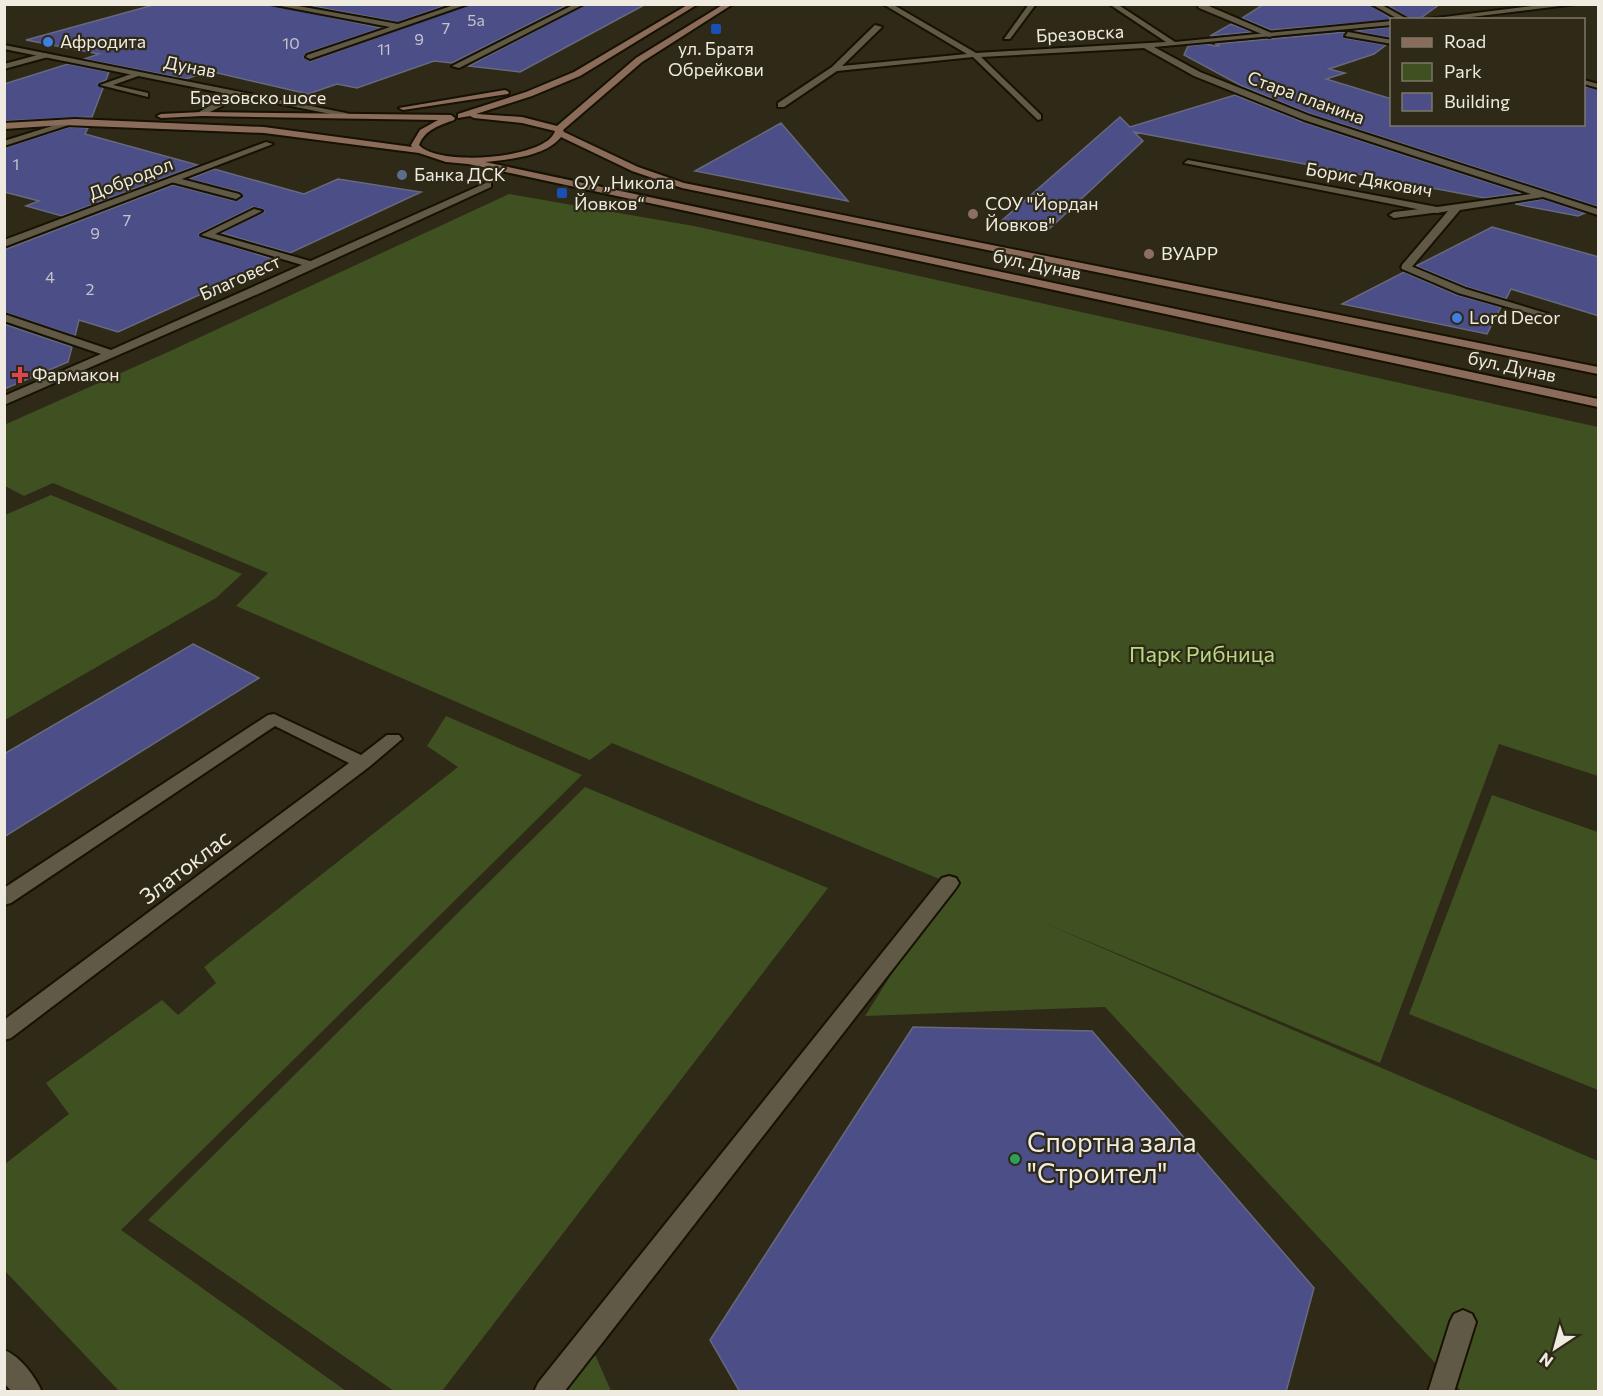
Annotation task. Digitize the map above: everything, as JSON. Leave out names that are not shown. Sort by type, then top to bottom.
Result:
[{"type":"main road","points":[[420,152],[415,145],[417,137],[434,124],[529,94],[577,74],[695,4]]},
{"type":"main road","points":[[468,161],[507,157],[543,147],[555,139],[560,131],[639,60],[730,4]]},
{"type":"main road","points":[[346,115],[465,100],[577,74]]},
{"type":"main road","name":"Брезовско шосе","points":[[4,126],[202,114],[451,118]]},
{"type":"main road","name":"бул. Дунав","points":[[461,116],[501,117],[560,131],[636,170],[682,185],[1599,371]]},
{"type":"main road","name":"Брезовско шосе","points":[[68,123],[264,130],[468,161]]},
{"type":"main road","name":"бул. Дунав","points":[[468,161],[1599,403]]},
{"type":"street","points":[[273,4],[399,27]]},
{"type":"street","points":[[310,57],[465,4]]},
{"type":"street","points":[[456,66],[581,4]]},
{"type":"street","points":[[886,4],[975,55],[1038,117]]},
{"type":"street","points":[[1007,37],[1032,4]]},
{"type":"street","points":[[1112,4],[1174,44]]},
{"type":"street","points":[[1200,4],[1201,7],[1272,35]]},
{"type":"street","points":[[1374,4],[1402,18]]},
{"type":"street","points":[[1442,18],[1573,4]]},
{"type":"street","name":"Брезовска","points":[[781,105],[835,69],[975,55],[1174,44],[1390,23]]},
{"type":"street","points":[[835,69],[878,27]]},
{"type":"street","points":[[1323,29],[1390,42]]},
{"type":"street","name":"Стара планина","points":[[1145,45],[1197,74],[1306,118],[1599,213]]},
{"type":"street","name":"Дунав","points":[[4,47],[346,115]]},
{"type":"street","points":[[4,67],[45,56]]},
{"type":"street","points":[[140,74],[104,86],[145,95]]},
{"type":"street","name":"Дунав","points":[[202,114],[221,103],[228,92]]},
{"type":"street","points":[[4,144],[68,123]]},
{"type":"street","name":"Добродол","points":[[4,244],[269,144]]},
{"type":"street","name":"Борис Дякович","points":[[1188,163],[1437,210],[1545,195]]},
{"type":"street","points":[[174,180],[236,196]]},
{"type":"street","name":"Благовест","points":[[4,401],[488,185]]},
{"type":"street","points":[[1458,207],[1406,267],[1462,291],[1543,314]]},
{"type":"street","points":[[1394,215],[1437,210]]},
{"type":"street","points":[[257,211],[206,235],[313,265]]},
{"type":"street","points":[[4,317],[111,354]]},
{"type":"street","points":[[4,898],[274,719],[363,763]]},
{"type":"street","name":"Златоклас","points":[[4,1032],[393,739]]},
{"type":"street","points":[[547,1392],[949,883]]},
{"type":"street","points":[[1441,1392],[1463,1322]]},
{"type":"street","points":[[4,1362],[29,1392]]},
{"type":"green space","name":"Парк Рибница","points":[[509,194],[694,226],[1598,427],[1598,776],[1499,744],[1380,1063],[1044,923],[1598,1161],[1598,1391],[1461,1391],[1105,1007],[865,1016],[949,883],[612,743],[590,760],[236,606],[268,573],[53,483],[24,496],[5,486],[4,425],[168,352]]},
{"type":"green space","points":[[51,495],[242,574],[216,598],[5,720],[5,515]]},
{"type":"green space","points":[[446,716],[582,775],[121,1230],[346,1391],[119,1391],[5,1271],[5,1164],[69,1114],[46,1083],[162,1000],[178,1015],[216,983],[204,967],[458,767],[427,746]]},
{"type":"green space","points":[[585,787],[828,888],[442,1391],[394,1391],[148,1220]]},
{"type":"green space","points":[[1492,795],[1598,832],[1598,1090],[1409,1014]]},
{"type":"green space","points":[[593,1350],[611,1391],[560,1391]]},
{"type":"building","points":[[157,4],[268,4],[381,28],[306,53],[304,58],[311,61],[470,4],[569,4],[452,63],[434,61],[357,88],[337,84],[308,94],[209,71],[186,79],[84,59],[99,54],[26,40]]},
{"type":"building","points":[[302,4],[449,4],[398,22]]},
{"type":"building","points":[[586,4],[646,4],[520,72],[469,66]]},
{"type":"building","points":[[1264,4],[1369,4],[1391,18],[1390,20],[1271,30],[1242,18]]},
{"type":"building","points":[[1386,4],[1440,4],[1421,18],[1408,18]]},
{"type":"building","points":[[1231,24],[1252,32],[1210,36]]},
{"type":"building","points":[[1390,27],[1390,38],[1354,31]]},
{"type":"building","points":[[1346,32],[1343,36],[1345,38],[1386,45],[1374,54],[1329,69],[1345,73],[1326,79],[1390,98],[1390,126],[1585,126],[1585,86],[1599,90],[1599,207],[1311,114],[1240,85],[1184,55],[1188,46],[1207,44],[1220,46],[1215,44]]},
{"type":"building","points":[[68,64],[109,72],[106,80],[98,84],[103,88],[92,117],[4,121],[4,84]]},
{"type":"building","points":[[1235,95],[1303,122],[1521,193],[1485,198],[1134,132],[1143,141],[1046,232],[999,223],[1120,117],[1130,127]]},
{"type":"building","points":[[781,123],[848,201],[695,171]]},
{"type":"building","points":[[69,127],[88,128],[85,134],[198,165],[62,216],[26,206],[39,201],[4,192],[4,148]]},
{"type":"building","points":[[214,169],[304,194],[338,179],[421,192],[290,253],[221,233],[264,212],[263,209],[253,207],[200,233],[199,236],[276,260],[118,332],[79,320],[75,336],[4,312],[4,250],[173,185],[235,201],[242,198],[240,192],[189,179]]},
{"type":"building","points":[[1543,199],[1585,213],[1578,216],[1515,204]]},
{"type":"building","points":[[1492,227],[1599,257],[1599,316],[1511,289],[1506,299],[1467,287],[1416,266]]},
{"type":"building","points":[[1404,272],[1457,295],[1501,307],[1487,334],[1342,304]]},
{"type":"building","points":[[4,324],[72,347],[68,362],[4,389]]},
{"type":"building","points":[[193,644],[259,678],[4,837],[4,754]]},
{"type":"building","name":"Спортна зала \"Строител\"","points":[[913,1027],[1092,1031],[1314,1288],[1286,1392],[740,1392],[710,1340]]},
{"type":"place","name":"ул. Братя Обрейкови","points":[[716,29]]},
{"type":"place","name":"Афродита","points":[[48,42]]},
{"type":"place","name":"Банка ДСК","points":[[402,175]]},
{"type":"place","name":"ОУ „Никола Йовков“","points":[[562,193]]},
{"type":"place","name":"СОУ \"Йордан Йовков\"","points":[[973,214]]},
{"type":"place","name":"ВУАРР","points":[[1149,254]]},
{"type":"place","name":"Lord Decor","points":[[1457,318]]},
{"type":"place","name":"Фармакон","points":[[20,375]]},
{"type":"place","name":"Спортна зала \"Строител\"","points":[[1015,1159]]}]
